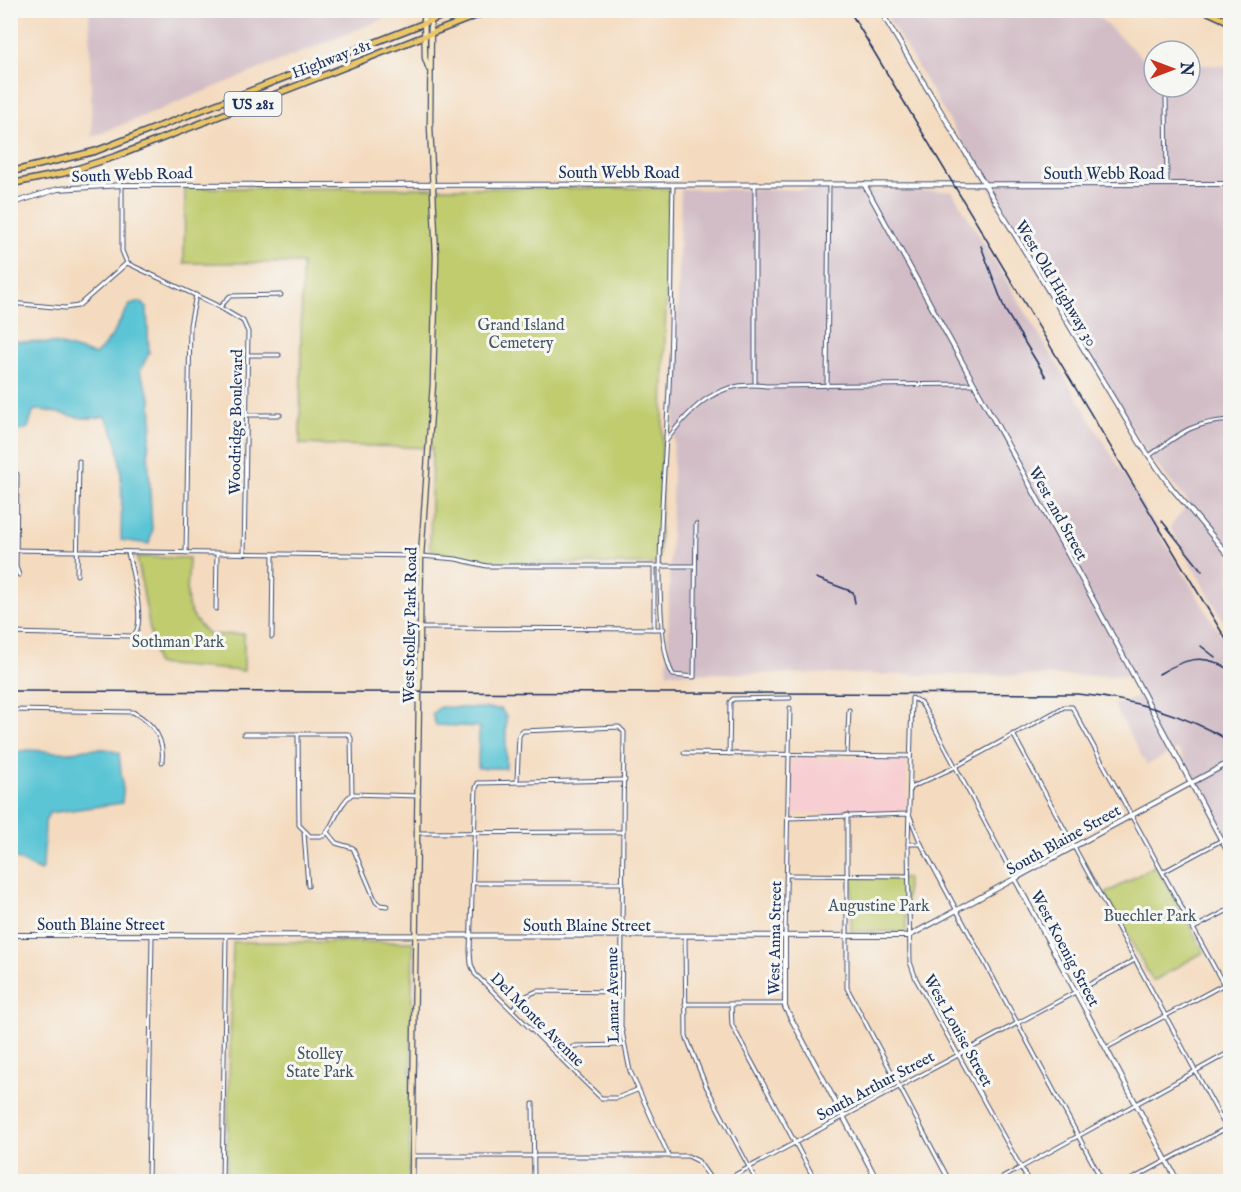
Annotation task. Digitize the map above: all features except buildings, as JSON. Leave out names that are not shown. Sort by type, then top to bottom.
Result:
[{"type":"highway","name":"Highway 281","points":[[10,172],[96,151],[458,10]]},
{"type":"highway","name":"Highway 281","points":[[10,184],[64,173],[117,156],[491,10]]},
{"type":"highway","points":[[1204,10],[1230,22]]},
{"type":"main road","name":"West Stolley Park Road","points":[[424,10],[424,23],[428,35]]},
{"type":"main road","name":"West Stolley Park Road","points":[[412,1182],[422,628],[421,556],[433,384],[436,256],[428,35],[431,10]]},
{"type":"street","name":"West Old Highway 30","points":[[880,10],[1149,456],[1171,487],[1230,557]]},
{"type":"street","points":[[1166,99],[1167,184]]},
{"type":"street","points":[[673,184],[662,567],[664,629],[667,666],[673,675],[694,677],[696,524]]},
{"type":"street","points":[[755,184],[755,382]]},
{"type":"street","points":[[827,386],[829,184]]},
{"type":"street","name":"West 2nd Street","points":[[864,184],[1230,856]]},
{"type":"street","name":"South Webb Road","points":[[10,204],[68,188],[122,185],[1230,184]]},
{"type":"street","points":[[10,303],[65,308],[78,306],[127,263],[122,251],[122,185]]},
{"type":"street","name":"Woodridge Boulevard","points":[[127,263],[220,307],[243,321],[248,332],[244,554]]},
{"type":"street","points":[[186,553],[190,326],[192,306],[196,295]]},
{"type":"street","points":[[220,307],[230,296],[281,295]]},
{"type":"street","points":[[249,355],[279,355]]},
{"type":"street","points":[[665,443],[685,416],[705,398],[755,382],[766,386],[974,384]]},
{"type":"street","points":[[248,415],[280,415]]},
{"type":"street","points":[[1149,456],[1181,433],[1203,422],[1230,420]]},
{"type":"street","points":[[77,575],[79,461]]},
{"type":"street","points":[[17,474],[16,567],[19,575]]},
{"type":"street","points":[[10,550],[421,556],[456,559],[487,566],[695,566]]},
{"type":"street","points":[[10,633],[132,636],[137,633],[141,627],[128,552]]},
{"type":"street","points":[[216,609],[217,553]]},
{"type":"street","points":[[272,637],[273,554]]},
{"type":"street","points":[[654,567],[654,629]]},
{"type":"street","points":[[422,628],[664,629]]},
{"type":"street","points":[[729,754],[730,704],[733,699],[790,698]]},
{"type":"street","name":"West Louise Street","points":[[912,698],[908,844],[910,962],[916,979],[1029,1182]]},
{"type":"street","name":"West Koenig Street","points":[[912,698],[920,702],[927,713],[1178,1182]]},
{"type":"street","points":[[910,788],[955,767],[1064,707],[1072,707],[1079,715],[1230,996]]},
{"type":"street","name":"West Anna Street","points":[[789,708],[785,1004],[878,1182]]},
{"type":"street","points":[[10,710],[133,712],[149,722],[160,737],[164,750],[162,762]]},
{"type":"street","points":[[847,755],[849,710]]},
{"type":"street","name":"Lamar Avenue","points":[[517,780],[519,736],[522,730],[620,727],[625,734],[621,992],[623,1045],[637,1090],[669,1155]]},
{"type":"street","points":[[244,734],[348,735],[351,738],[352,794]]},
{"type":"street","points":[[298,734],[299,825],[304,832],[317,837],[324,836],[343,801],[352,794],[419,796]]},
{"type":"street","points":[[1013,734],[1228,1127],[1230,1136]]},
{"type":"street","points":[[684,753],[910,756]]},
{"type":"street","name":"South Blaine Street","points":[[10,935],[785,938],[909,936],[1230,762]]},
{"type":"street","name":"Del Monte Avenue","points":[[517,780],[489,780],[478,783],[476,788],[471,964],[475,974],[601,1098],[617,1098],[637,1090]]},
{"type":"street","points":[[517,780],[625,780]]},
{"type":"street","points":[[788,818],[909,814],[921,844],[1103,1182]]},
{"type":"street","points":[[847,815],[847,988],[950,1182]]},
{"type":"street","points":[[304,832],[308,886]]},
{"type":"street","points":[[327,832],[336,843],[353,848],[376,902],[387,906]]},
{"type":"street","points":[[418,833],[624,832]]},
{"type":"street","points":[[1163,872],[1222,840]]},
{"type":"street","points":[[908,844],[921,844]]},
{"type":"street","points":[[787,875],[908,876]]},
{"type":"street","points":[[473,883],[623,883]]},
{"type":"street","points":[[1194,928],[1230,909]]},
{"type":"street","points":[[148,1182],[152,936]]},
{"type":"street","points":[[222,1182],[226,937]]},
{"type":"street","points":[[685,937],[686,1036],[691,1052],[757,1182]]},
{"type":"street","name":"South Arthur Street","points":[[722,1182],[1135,960]]},
{"type":"street","points":[[1106,1048],[1230,981]]},
{"type":"street","points":[[512,1010],[522,998],[537,991],[621,992]]},
{"type":"street","points":[[685,1004],[785,1004]]},
{"type":"street","points":[[731,1004],[732,1025],[816,1182]]},
{"type":"street","points":[[558,1055],[570,1046],[623,1045]]},
{"type":"street","points":[[995,1182],[1230,1052]]},
{"type":"street","points":[[533,1104],[534,1182]]},
{"type":"street","points":[[1127,1182],[1228,1127]]},
{"type":"street","points":[[413,1156],[688,1156],[698,1161],[713,1182]]},
{"type":"shaded area","points":[[89,10],[403,11],[92,137]]},
{"type":"shaded area","points":[[884,11],[1092,11],[1142,57],[1142,99],[1202,99],[1202,65],[1230,66],[1230,632],[1170,527],[1189,503],[1149,456]]},
{"type":"shaded area","points":[[681,189],[952,191],[1230,650],[1230,847],[1178,749],[1147,765],[1113,704],[1141,697],[1130,676],[667,673]]},
{"type":"shaded area","points":[[791,758],[907,759],[906,812],[790,814]]},
{"type":"green space","name":"Grand Island Cemetery","points":[[185,188],[669,188],[659,564],[488,563],[430,550],[432,448],[300,444],[302,263],[184,263]]},
{"type":"green space","name":"Sothman Park","points":[[137,557],[189,558],[187,601],[189,609],[199,625],[209,635],[244,634],[244,671],[156,664]]},
{"type":"green space","name":"Buechler Park","points":[[1156,865],[1204,952],[1153,981],[1105,894]]},
{"type":"green space","name":"Augustine Park","points":[[852,877],[907,878],[906,932],[851,931]]},
{"type":"green space","name":"Stolley State Park","points":[[233,942],[413,942],[409,1181],[226,1182]]},
{"type":"water","points":[[141,302],[147,308],[149,353],[140,371],[151,399],[152,424],[148,450],[152,531],[149,544],[121,540],[122,493],[119,458],[111,427],[104,416],[88,418],[34,410],[28,428],[10,434],[11,341],[54,343],[95,355],[111,337],[130,305]]},
{"type":"water","points":[[440,707],[501,709],[506,717],[506,768],[478,768],[479,727],[436,725],[432,714]]},
{"type":"water","points":[[107,749],[119,753],[122,803],[49,813],[45,822],[43,868],[40,871],[11,856],[11,754],[27,750],[66,752]]},
{"type":"railway","points":[[849,10],[1230,646]]},
{"type":"railway","points":[[981,246],[1005,310],[1046,377]]},
{"type":"railway","points":[[1162,521],[1202,571]]},
{"type":"railway","points":[[816,578],[853,592],[855,603]]},
{"type":"railway","points":[[1201,646],[1215,657]]},
{"type":"railway","points":[[1159,674],[1186,661],[1203,659],[1221,664],[1230,670]]},
{"type":"railway","points":[[10,691],[1077,694],[1156,709],[1194,723],[1230,741]]}]
